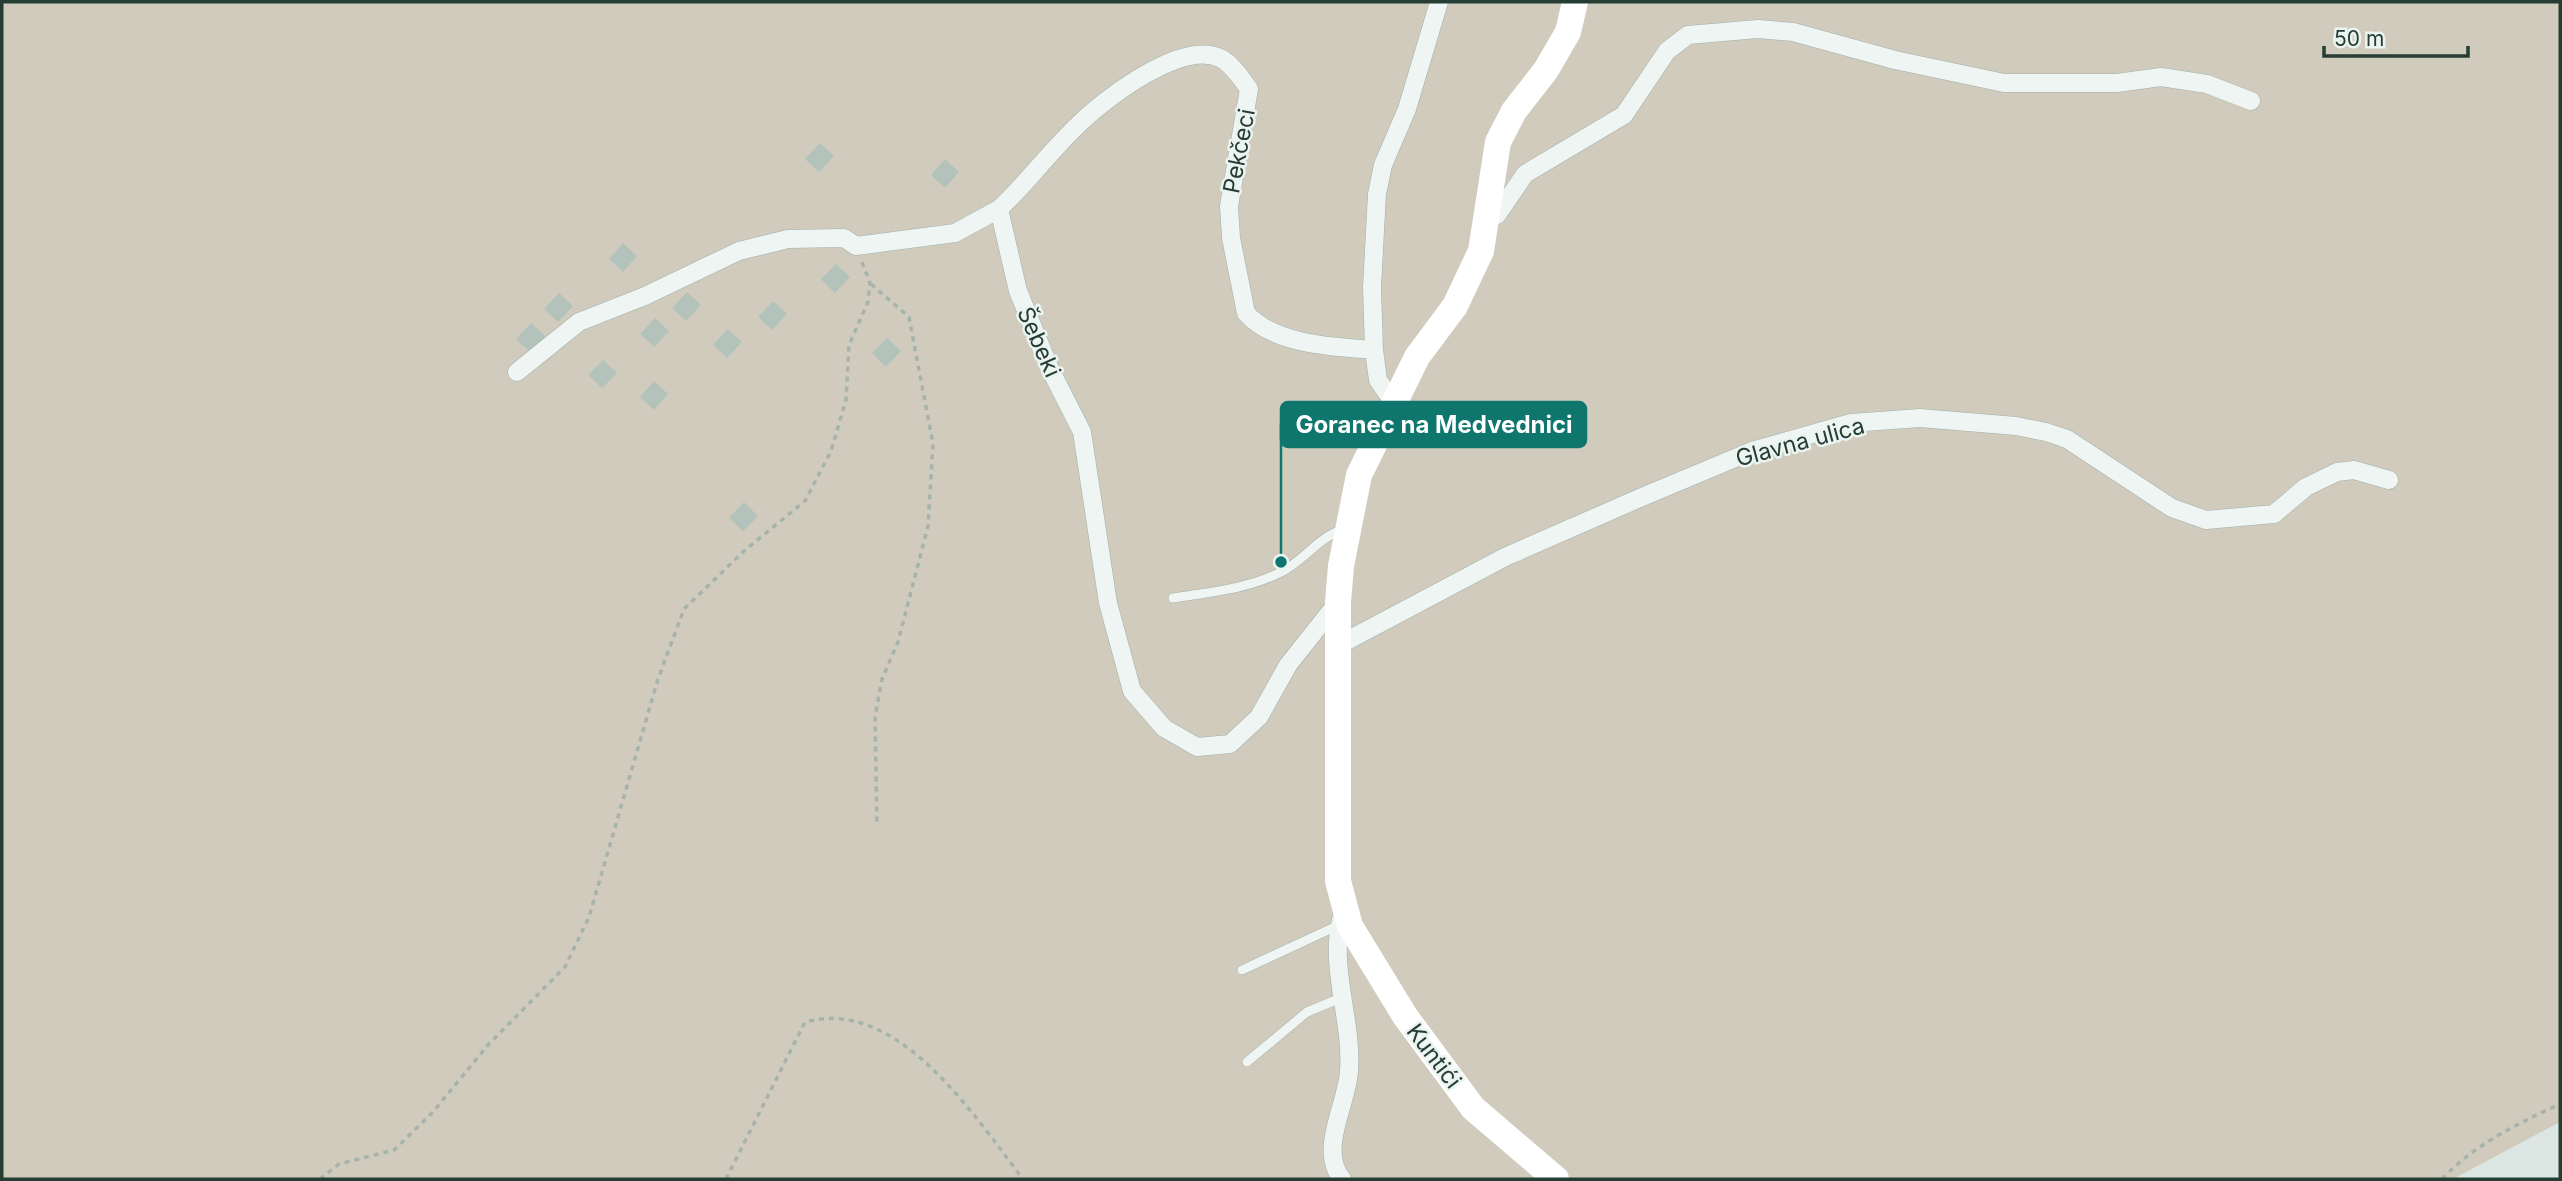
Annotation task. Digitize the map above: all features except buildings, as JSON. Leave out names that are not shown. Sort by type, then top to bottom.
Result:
[{"type":"street","points":[[1394,403],[1378,380],[1374,349],[1372,287],[1379,184],[1383,165],[1407,109],[1439,2]]},
{"type":"street","points":[[1338,602],[1341,566],[1359,475],[1417,357],[1460,295],[1482,251],[1498,142],[1514,111],[1546,70],[1568,32],[1575,2]]},
{"type":"street","points":[[1488,216],[1497,215],[1525,174],[1624,115],[1667,51],[1688,35],[1701,33],[1758,29],[1793,32],[1908,63],[2004,83],[2117,83],[2161,77],[2188,80],[2251,101]]},
{"type":"street","name":"Pekčeci","points":[[999,209],[1031,179],[1080,123],[1150,71],[1191,54],[1220,58],[1249,89],[1228,206],[1231,238],[1246,313],[1268,330],[1313,343],[1374,349]]},
{"type":"street","points":[[517,372],[579,322],[645,296],[739,251],[788,239],[844,238],[856,246],[955,233],[999,209]]},
{"type":"street","name":"Šebeki","points":[[999,209],[1018,291],[1049,367],[1082,432],[1108,603],[1132,691],[1164,728],[1197,747],[1230,744],[1259,717],[1288,665],[1338,602]]},
{"type":"street","name":"Glavna ulica","points":[[1339,645],[1504,557],[1630,502],[1752,451],[1851,423],[1920,418],[2016,426],[2046,432],[2067,439],[2172,508],[2206,520],[2274,514],[2306,487],[2337,472],[2354,470],[2389,480]]},
{"type":"street","name":"Kuntići","points":[[1338,602],[1338,881],[1349,1072],[1330,1155],[1342,1179]]},
{"type":"street","name":"Kuntići","points":[[1342,916],[1405,1016],[1474,1108],[1556,1179]]},
{"type":"lane","points":[[1174,598],[1244,586],[1281,572],[1327,534],[1349,527]]},
{"type":"lane","points":[[1242,970],[1342,916]]},
{"type":"lane","points":[[1247,1062],[1307,1012],[1343,997]]},
{"type":"path","points":[[320,1179],[340,1164],[394,1150],[433,1112],[488,1045],[565,967],[589,918],[658,679],[684,609],[744,551],[804,501],[831,451],[846,400],[849,345],[868,302],[870,283],[856,246]]},
{"type":"path","points":[[870,283],[909,317],[933,444],[928,526],[898,642],[882,679],[875,717],[877,825]]},
{"type":"path","points":[[726,1179],[805,1021],[822,1017],[860,1020],[904,1044],[963,1102],[1023,1179]]},
{"type":"path","points":[[2442,1179],[2459,1160],[2511,1126],[2560,1104]]},
{"type":"shaded area","points":[[2,2],[2560,2],[2560,1122],[2453,1179],[2,1179]]},
{"type":"place","name":"Goranec na Medvednici","points":[[1281,562]]}]
